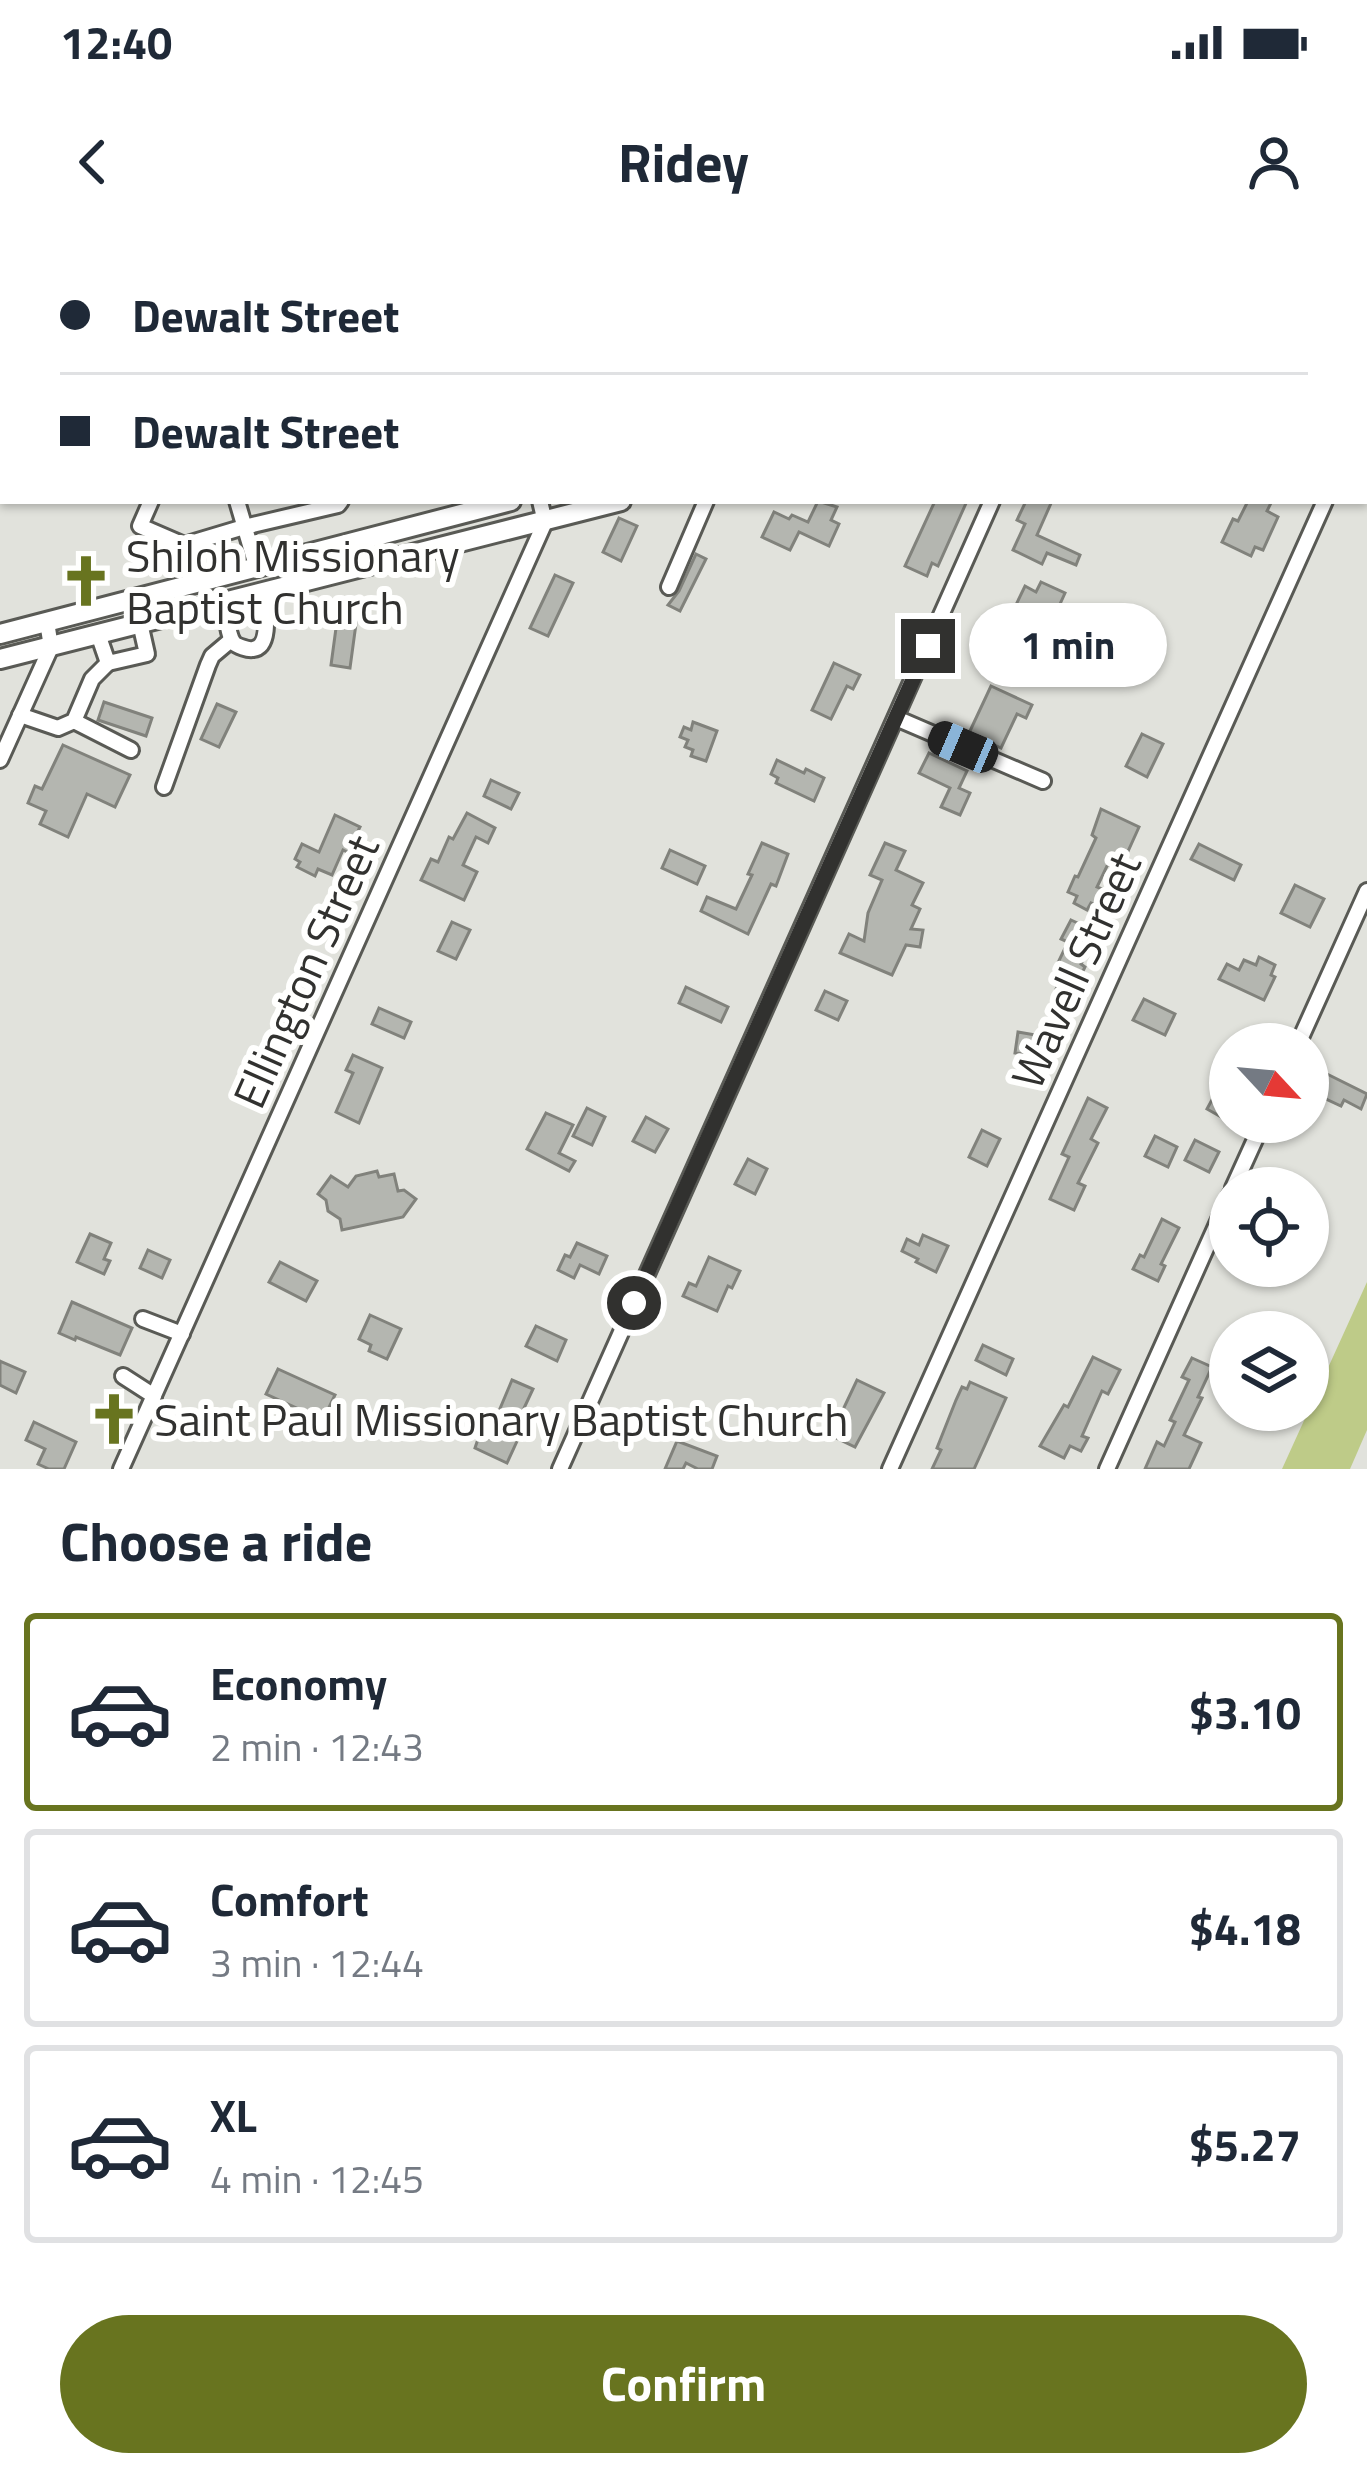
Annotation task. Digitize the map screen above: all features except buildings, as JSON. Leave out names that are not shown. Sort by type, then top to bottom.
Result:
[{"type":"main road","points":[[0,634],[500,504]]},
{"type":"main road","points":[[0,659],[610,504]]},
{"type":"main road","points":[[257,568],[264,594]]},
{"type":"street","points":[[151,504],[140,526],[184,545],[339,504]]},
{"type":"street","points":[[238,504],[257,568]]},
{"type":"street","points":[[541,504],[544,522]]},
{"type":"street","points":[[669,587],[705,504]]},
{"type":"street","points":[[560,1469],[991,504]]},
{"type":"street","name":"Wavell Street","points":[[890,1469],[1323,504]]},
{"type":"street","name":"Ellington Street","points":[[121,1469],[544,522]]},
{"type":"street","points":[[224,603],[231,640],[252,650],[265,640],[264,594]]},
{"type":"street","points":[[0,760],[51,647],[47,622]]},
{"type":"street","points":[[74,722],[92,679],[108,664],[147,654],[140,622]]},
{"type":"street","points":[[98,634],[108,664]]},
{"type":"street","points":[[164,787],[212,656],[231,640]]},
{"type":"street","points":[[20,715],[58,728],[74,722],[131,750]]},
{"type":"street","points":[[896,718],[1043,781]]},
{"type":"street","points":[[1307,1023],[1367,890]]},
{"type":"street","points":[[1107,1469],[1209,1243]]},
{"type":"street","points":[[143,1319],[182,1334]]},
{"type":"street","points":[[123,1376],[154,1396]]},
{"type":"green space","points":[[1367,1282],[1367,1430],[1350,1469],[1282,1469],[1299,1431],[1329,1431],[1329,1366]]},
{"type":"place","name":"Shiloh Missionary Baptist Church","points":[[86,581]]},
{"type":"place","name":"Saint Paul Missionary Baptist Church","points":[[114,1419]]},
{"type":"route","points":[[634,1303],[928,646]]}]
